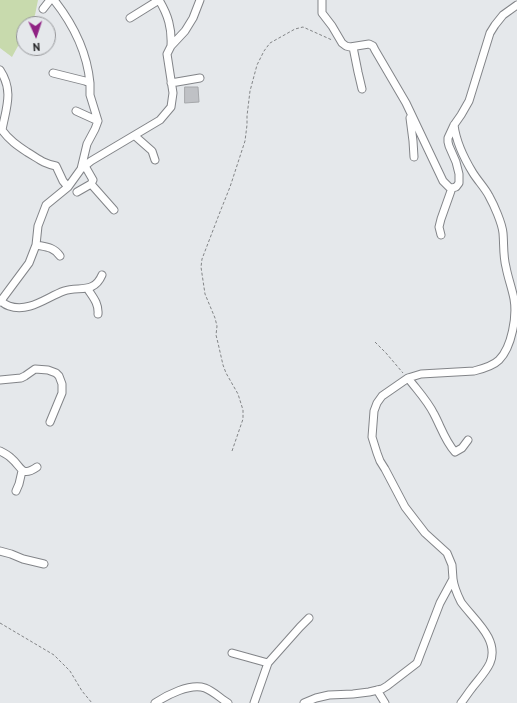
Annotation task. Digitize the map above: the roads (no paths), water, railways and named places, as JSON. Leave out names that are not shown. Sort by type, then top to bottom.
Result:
[{"type":"street","points":[[43,9],[50,0]]},
{"type":"street","points":[[54,0],[80,43],[88,66],[90,95],[98,121],[87,144],[83,168],[92,180],[91,184],[114,210]]},
{"type":"street","points":[[130,18],[159,0],[167,14],[171,30],[171,46]]},
{"type":"street","points":[[102,275],[95,285],[87,288],[65,290],[42,302],[26,307],[17,308],[0,302],[29,263],[36,244],[38,226],[46,205],[68,187],[83,168],[91,161],[160,120],[171,107],[173,93],[166,54],[194,18],[200,0]]},
{"type":"street","points":[[322,0],[322,13],[342,44],[350,47],[369,44],[373,46],[408,108],[441,177],[448,187],[452,188]]},
{"type":"street","points":[[441,235],[439,227],[443,211],[452,188],[456,187],[460,179],[448,142],[449,134],[469,101],[490,33],[503,15],[517,6]]},
{"type":"street","points":[[353,47],[362,89]]},
{"type":"street","points":[[0,70],[4,76],[8,91],[8,99],[2,130],[7,137],[20,148],[41,161],[56,166],[63,181],[68,187]]},
{"type":"street","points":[[53,73],[90,83]]},
{"type":"street","points":[[171,83],[200,78]]},
{"type":"street","points":[[408,108],[414,140],[414,157]]},
{"type":"street","points":[[76,111],[98,121]]},
{"type":"street","points":[[454,126],[455,134],[467,162],[489,195],[501,225],[506,267],[515,300],[513,330],[505,351],[500,359],[494,364],[478,370],[421,374],[408,378],[385,393],[377,403],[374,411],[372,437],[378,458],[405,507],[425,533],[444,550],[449,557],[452,565],[454,587],[457,594],[483,629],[491,644],[491,661],[487,669],[462,703]]},
{"type":"street","points":[[135,136],[152,151],[154,160]]},
{"type":"street","points":[[77,192],[91,184]]},
{"type":"street","points":[[36,244],[53,249],[60,256]]},
{"type":"street","points":[[87,288],[98,306],[98,314]]},
{"type":"street","points":[[0,380],[21,378],[35,369],[48,370],[56,373],[61,380],[62,393],[50,422]]},
{"type":"street","points":[[408,378],[424,398],[434,414],[449,445],[455,452],[462,448],[468,440]]},
{"type":"street","points":[[0,451],[11,458],[22,471],[30,472],[36,467]]},
{"type":"street","points":[[16,491],[22,471]]},
{"type":"street","points":[[0,551],[44,564]]},
{"type":"street","points":[[304,703],[329,695],[353,694],[377,690],[387,686],[416,663],[440,603],[453,578]]},
{"type":"street","points":[[254,703],[268,663],[309,618]]},
{"type":"street","points":[[232,653],[268,663]]},
{"type":"street","points":[[155,703],[176,691],[198,686],[206,688],[228,703]]},
{"type":"street","points":[[377,690],[385,703]]}]
